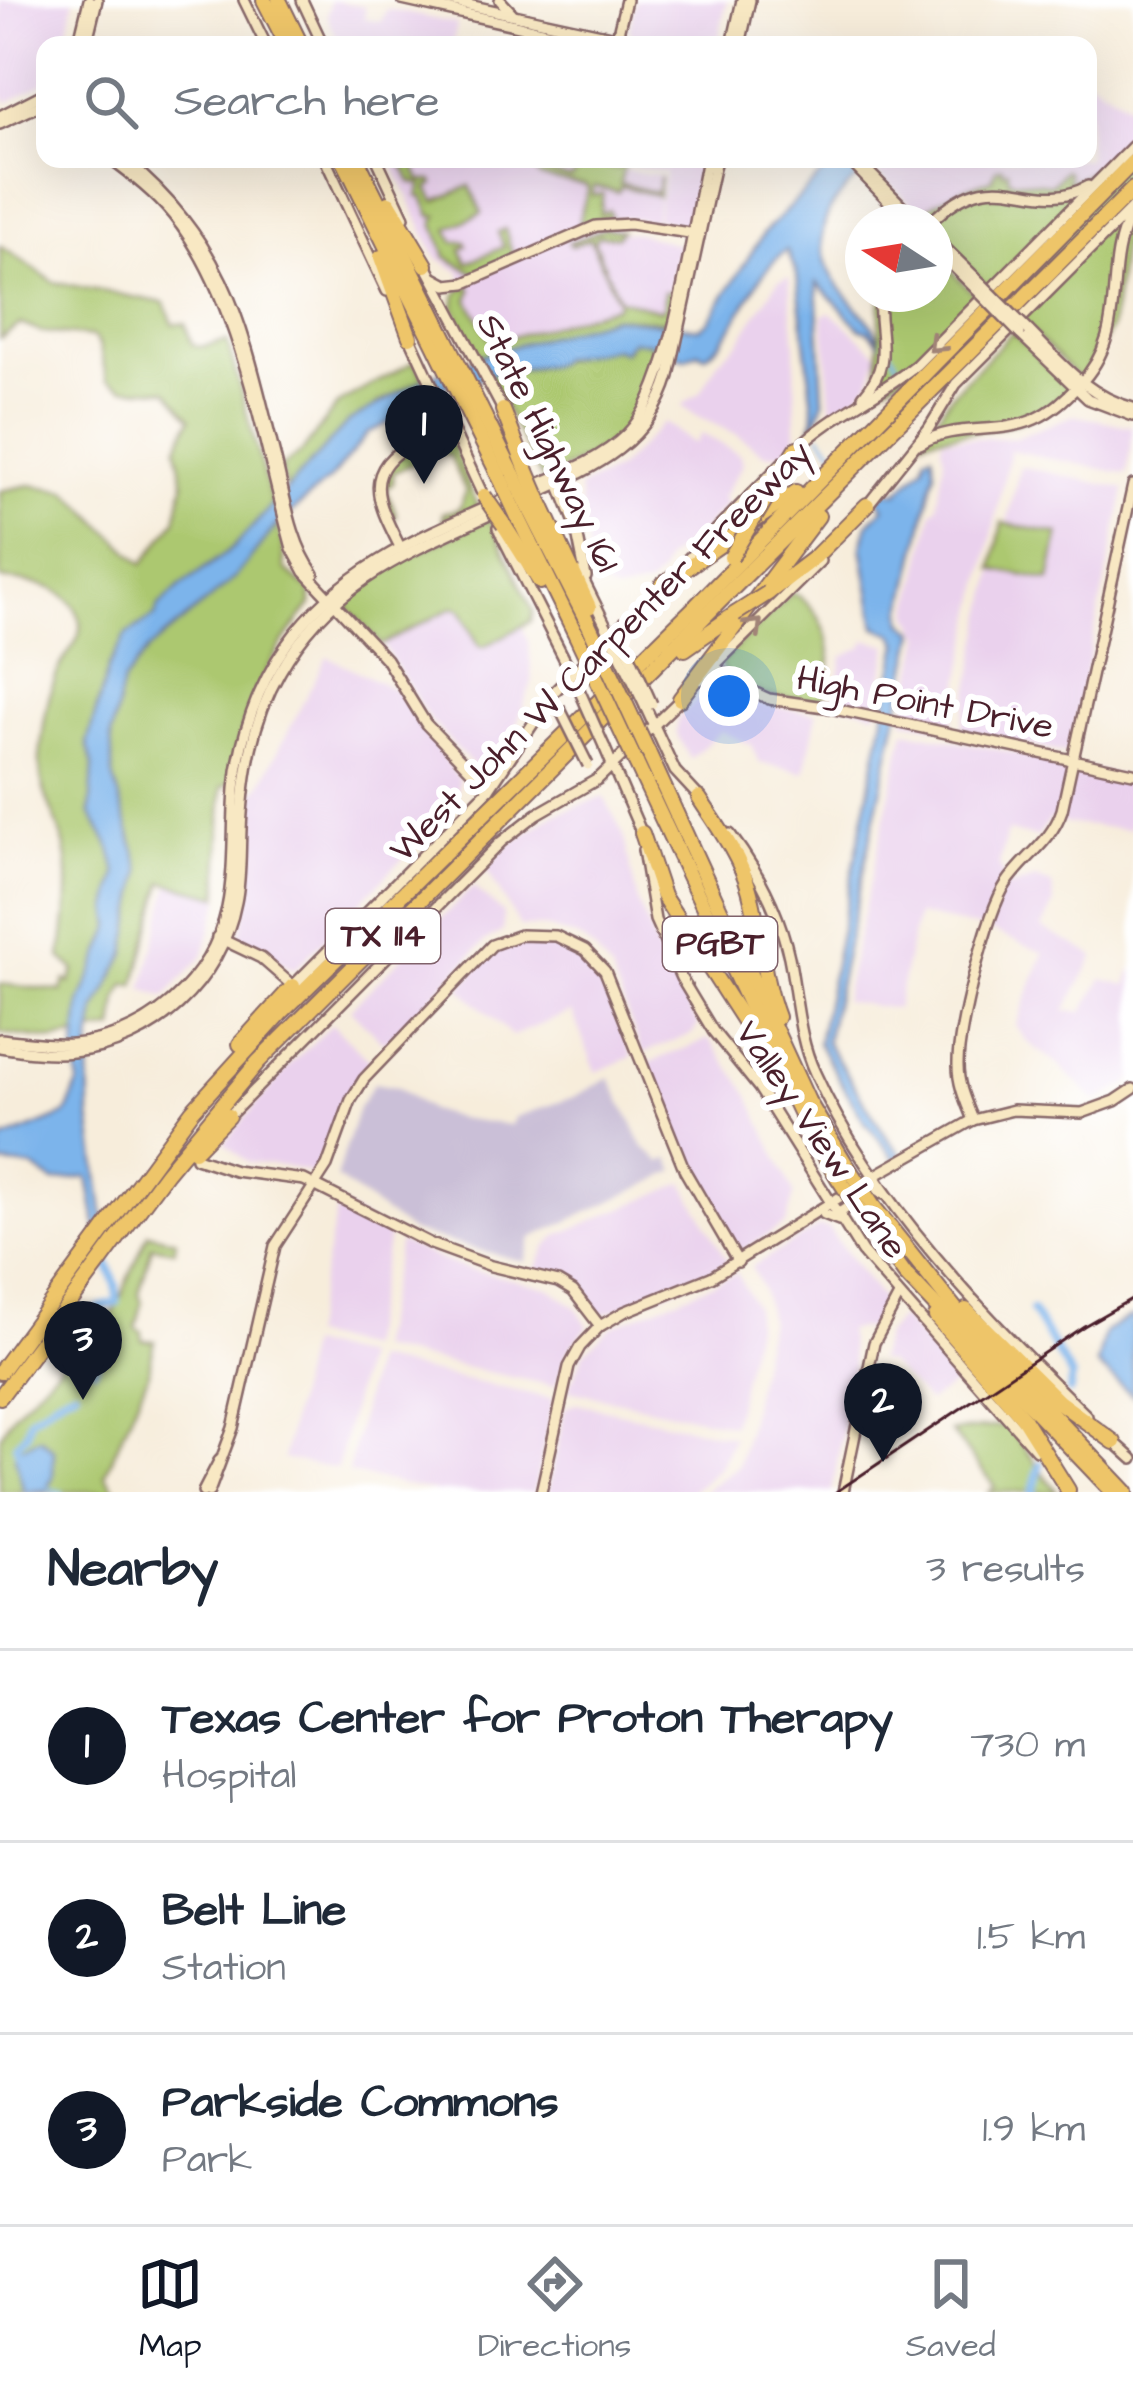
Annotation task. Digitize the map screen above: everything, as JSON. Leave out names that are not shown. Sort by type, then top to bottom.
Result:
[{"type":"highway","points":[[264,0],[292,36]]},
{"type":"highway","points":[[279,0],[294,36]]},
{"type":"highway","points":[[114,1236],[218,1089],[1112,194],[1131,164]]},
{"type":"highway","name":"West John W Carpenter Freeway","points":[[114,1236],[177,1131],[230,1068],[1131,164]]},
{"type":"highway","points":[[338,168],[384,263],[410,337]]},
{"type":"highway","name":"PGBT","points":[[349,168],[467,395],[519,474],[524,515],[569,640],[595,676],[805,1124],[909,1266],[1113,1492]]},
{"type":"highway","name":"PGBT","points":[[366,168],[449,358]]},
{"type":"highway","points":[[367,168],[428,270]]},
{"type":"highway","points":[[508,811],[1133,186]]},
{"type":"highway","name":"West John W Carpenter Freeway","points":[[0,1372],[241,1080],[1133,186]]},
{"type":"highway","points":[[1102,220],[1133,205]]},
{"type":"highway","points":[[962,338],[1048,232]]},
{"type":"highway","points":[[503,410],[524,515]]},
{"type":"highway","points":[[662,585],[782,503],[859,438]]},
{"type":"highway","points":[[641,660],[731,557],[792,453]]},
{"type":"highway","points":[[674,705],[830,501],[864,467],[866,458]]},
{"type":"highway","points":[[483,494],[524,515]]},
{"type":"highway","points":[[615,705],[815,557],[867,505]]},
{"type":"highway","name":"PGBT","points":[[524,515],[595,620],[617,685],[842,1172]]},
{"type":"highway","points":[[699,798],[747,884],[767,988],[808,1101]]},
{"type":"highway","points":[[642,833],[663,896],[805,1124]]},
{"type":"highway","points":[[343,951],[352,948],[417,887]]},
{"type":"highway","points":[[177,1131],[213,1077],[293,986]]},
{"type":"highway","points":[[114,1236],[228,1116]]},
{"type":"highway","points":[[0,1372],[96,1257]]},
{"type":"highway","name":"West John W Carpenter Freeway","points":[[0,1398],[96,1257]]},
{"type":"highway","points":[[909,1266],[1059,1402],[1114,1442]]},
{"type":"highway","points":[[909,1266],[949,1333],[1023,1418],[1069,1491]]},
{"type":"highway","name":"PGBT","points":[[909,1266],[1126,1492]]},
{"type":"main road","points":[[84,36],[93,0]]},
{"type":"main road","points":[[244,0],[262,36]]},
{"type":"main road","points":[[402,0],[497,8],[598,36]]},
{"type":"main road","points":[[445,0],[497,8],[578,36]]},
{"type":"main road","points":[[620,36],[627,0]]},
{"type":"main road","points":[[619,36],[627,0]]},
{"type":"main road","points":[[738,36],[746,0]]},
{"type":"main road","points":[[303,1],[319,36]]},
{"type":"main road","points":[[625,18],[631,36]]},
{"type":"main road","points":[[0,120],[36,101]]},
{"type":"main road","name":"West John W Carpenter Freeway","points":[[792,453],[858,401],[881,391],[916,365],[1048,232],[1131,164],[1133,146]]},
{"type":"main road","points":[[953,204],[986,189],[1016,188],[1050,197],[1077,193],[1131,164]]},
{"type":"main road","points":[[120,168],[173,215],[214,280],[278,482]]},
{"type":"main road","points":[[133,168],[183,215],[221,276],[233,305],[292,535],[302,555],[386,659],[426,724],[489,789]]},
{"type":"main road","points":[[329,168],[483,494]]},
{"type":"main road","name":"State Highway 161","points":[[381,168],[428,270],[503,410]]},
{"type":"main road","points":[[608,460],[652,401],[668,360],[709,168]]},
{"type":"main road","points":[[861,168],[895,204]]},
{"type":"main road","points":[[872,179],[891,204]]},
{"type":"main road","points":[[880,192],[893,204]]},
{"type":"main road","points":[[910,451],[940,434],[1025,423],[1053,408],[1091,372],[1110,335],[1118,245],[1133,205]]},
{"type":"main road","name":"West John W Carpenter Freeway","points":[[212,1161],[195,1159],[228,1116],[480,861],[518,826],[589,786],[614,765],[834,546],[956,384],[1133,205]]},
{"type":"main road","points":[[428,270],[443,284],[465,283],[596,226],[623,223],[694,237]]},
{"type":"main road","points":[[953,258],[1095,404],[1133,415]]},
{"type":"main road","points":[[953,264],[980,287]]},
{"type":"main road","points":[[455,315],[453,298],[465,283]]},
{"type":"main road","points":[[858,401],[875,380],[883,359],[881,312]]},
{"type":"main road","points":[[558,480],[608,460],[634,440],[665,392],[668,360]]},
{"type":"main road","points":[[1091,372],[1095,394]]},
{"type":"main road","points":[[1078,386],[1133,415]]},
{"type":"main road","points":[[401,550],[380,504],[377,482],[393,455],[429,435],[444,415]]},
{"type":"main road","points":[[429,435],[446,431],[453,435]]},
{"type":"main road","points":[[0,1043],[58,1049],[113,1040],[152,1026],[182,1002],[204,975],[238,891],[246,766],[258,710],[287,643],[328,592],[401,550],[558,480],[628,433]]},
{"type":"main road","points":[[565,495],[576,476]]},
{"type":"main road","points":[[558,480],[588,588]]},
{"type":"main road","name":"West John W Carpenter Freeway","points":[[293,986],[489,789],[539,711],[572,673],[771,482]]},
{"type":"main road","points":[[973,1120],[959,1079],[958,1049],[993,910],[1009,879],[1035,855],[1058,822],[1133,485]]},
{"type":"main road","name":"State Highway 161","points":[[524,515],[588,588],[595,620],[621,646],[649,705]]},
{"type":"main road","points":[[319,607],[328,592],[370,574],[401,550]]},
{"type":"main road","points":[[258,710],[328,592]]},
{"type":"main road","points":[[569,640],[570,657],[579,656],[604,633],[595,620]]},
{"type":"main road","points":[[621,646],[622,624]]},
{"type":"main road","name":"Valley View Lane","points":[[569,640],[572,673],[642,833],[656,920],[681,978],[713,1031],[763,1094],[826,1209]]},
{"type":"main road","name":"High Point Drive","points":[[715,666],[734,682],[769,699],[1133,773]]},
{"type":"main road","points":[[649,705],[656,710],[674,705]]},
{"type":"main road","points":[[649,705],[653,726],[675,772],[747,856],[766,891],[789,956],[813,1068],[875,1178],[944,1266],[1133,1460]]},
{"type":"main road","points":[[523,740],[549,706],[559,707],[588,766],[585,782],[560,800]]},
{"type":"main road","points":[[626,790],[621,775],[624,764],[647,742],[656,743],[667,756]]},
{"type":"main road","points":[[589,786],[611,781],[626,790]]},
{"type":"main road","points":[[206,1492],[233,1428],[280,1232],[316,1184],[358,1088],[475,959],[507,938],[552,935],[585,950],[607,974],[685,1171],[738,1262]]},
{"type":"main road","points":[[221,939],[261,958],[293,986]]},
{"type":"main road","points":[[541,1492],[569,1367],[600,1326],[738,1262],[973,1120],[1012,1110],[1082,1113],[1115,1102],[1133,1089]]},
{"type":"main road","points":[[206,1144],[205,1152],[212,1161],[235,1171],[290,1176],[316,1184],[399,1230],[457,1255],[558,1282],[573,1292],[600,1326]]},
{"type":"main road","points":[[815,1182],[831,1192],[862,1174],[865,1160]]},
{"type":"main road","points":[[826,1209],[839,1220],[842,1211],[873,1191],[892,1202]]},
{"type":"main road","name":"Valley View Lane","points":[[839,1220],[898,1298],[874,1343],[841,1492]]},
{"type":"main road","points":[[898,1298],[1069,1491]]},
{"type":"main road","points":[[893,1313],[910,1311]]},
{"type":"shaded area","points":[[0,0],[74,0],[66,36],[36,36],[36,87],[7,103],[6,97],[0,98]]},
{"type":"shaded area","points":[[330,0],[365,6],[365,19],[381,22],[387,9],[457,24],[454,36],[337,36],[327,16]]},
{"type":"shaded area","points":[[636,0],[727,0],[719,36],[640,36],[629,30]]},
{"type":"shaded area","points":[[1097,84],[1133,108],[1133,132],[1097,167]]},
{"type":"shaded area","points":[[395,168],[621,168],[663,176],[654,220],[615,217],[620,232],[679,245],[665,310],[622,304],[486,349],[461,273],[436,257]]},
{"type":"shaded area","points":[[643,168],[699,168],[686,226],[656,218],[666,172]]},
{"type":"shaded area","points":[[882,168],[1096,168],[1078,179],[1043,186],[979,182],[936,204],[912,204],[878,172]]},
{"type":"shaded area","points":[[789,277],[796,443],[781,453],[765,454],[681,405],[701,392],[718,361],[739,342],[778,281]]},
{"type":"shaded area","points":[[831,312],[878,354],[870,380],[860,393],[832,413],[823,315]]},
{"type":"shaded area","points":[[1075,415],[1133,427],[1127,474],[1010,450],[951,729],[904,721],[922,636],[910,613],[937,507],[944,459],[941,442],[944,438],[1014,438]]},
{"type":"shaded area","points":[[664,422],[694,444],[701,434],[712,439],[741,455],[743,464],[722,498],[727,503],[699,534],[666,559],[661,573],[648,586],[615,593],[597,583],[592,574],[579,488],[618,469]]},
{"type":"shaded area","points":[[1020,466],[1125,489],[1068,754],[961,730],[995,567],[1058,535],[1007,523]]},
{"type":"shaded area","points":[[454,604],[521,622],[529,645],[532,682],[516,726],[481,774],[430,720],[381,641]]},
{"type":"shaded area","points":[[867,640],[889,645],[876,713],[833,702],[843,656]]},
{"type":"shaded area","points":[[327,656],[397,691],[459,780],[455,805],[294,970],[240,938],[247,903],[254,791]]},
{"type":"shaded area","points":[[716,681],[757,704],[817,713],[805,772],[759,763],[751,745],[721,731],[690,759],[676,733],[678,718]]},
{"type":"shaded area","points":[[905,730],[1133,778],[1130,829],[1050,819],[1038,837],[1007,832],[999,865],[1009,888],[1035,879],[1052,885],[1054,904],[1042,928],[1095,956],[1065,1011],[1083,1012],[1102,979],[1127,985],[1133,966],[1133,1077],[1127,1085],[1095,1101],[1026,1041],[1016,1025],[1044,953],[991,931],[917,915],[896,1009],[843,1001]]},
{"type":"shaded area","points":[[604,797],[623,833],[638,903],[661,959],[698,1025],[692,1034],[643,1053],[611,972],[593,949],[579,938],[543,927],[520,927],[486,868],[506,847],[553,815]]},
{"type":"shaded area","points":[[170,884],[221,898],[203,956],[165,997],[143,989]]},
{"type":"shaded area","points":[[473,887],[503,913],[503,931],[484,942],[391,1040],[382,1042],[350,1009]]},
{"type":"shaded area","points":[[520,943],[544,943],[569,951],[588,965],[608,998],[632,1057],[596,1072],[572,1012],[512,1036],[460,988],[492,952]]},
{"type":"shaded area","points":[[332,1024],[371,1062],[340,1109],[314,1174],[247,1162],[224,1143]]},
{"type":"shaded area","points":[[709,1039],[746,1089],[794,1194],[786,1224],[738,1253],[683,1149],[648,1063]]},
{"type":"shaded area","points":[[610,1078],[644,1147],[661,1162],[670,1158],[676,1171],[532,1238],[525,1262],[411,1232],[336,1178],[358,1108],[374,1083],[397,1087],[430,1110],[511,1125],[515,1117],[574,1097]]},
{"type":"shaded area","points":[[684,1183],[728,1263],[670,1291],[600,1315],[571,1284],[536,1269],[558,1235]]},
{"type":"shaded area","points":[[338,1203],[389,1235],[365,1348],[309,1336]]},
{"type":"shaded area","points":[[819,1227],[828,1228],[885,1304],[869,1328],[847,1330],[853,1367],[832,1492],[702,1492],[738,1466],[748,1424],[769,1320],[762,1288],[751,1267]]},
{"type":"shaded area","points":[[399,1242],[459,1267],[549,1288],[576,1307],[588,1326],[568,1351],[555,1386],[376,1349]]},
{"type":"shaded area","points":[[737,1273],[755,1307],[755,1326],[732,1425],[568,1390],[584,1353],[611,1327]]},
{"type":"shaded area","points":[[901,1317],[958,1382],[928,1402],[888,1363],[877,1360],[886,1332]]},
{"type":"shaded area","points":[[307,1345],[363,1357],[337,1469],[283,1459]]},
{"type":"shaded area","points":[[373,1360],[553,1399],[534,1492],[437,1492],[348,1473]]},
{"type":"shaded area","points":[[577,1403],[733,1437],[719,1468],[690,1492],[548,1492],[565,1408]]},
{"type":"green space","points":[[1133,132],[1133,211],[1125,223],[1111,328],[1081,381],[953,252],[953,204],[935,204],[992,180],[999,168],[1008,170],[1009,180],[1052,184],[1065,170],[1067,182],[1097,166]]},
{"type":"green space","points":[[404,168],[415,168],[421,181],[433,181],[428,188],[435,201],[470,186],[482,213],[448,229],[454,242],[466,242],[461,249],[467,263],[504,247],[498,232],[505,229],[513,256],[476,274],[446,257],[434,222],[438,216],[431,216],[423,197],[418,196],[422,185],[411,182]]},
{"type":"green space","points":[[547,168],[547,172],[570,178],[575,168],[624,168],[620,183],[657,193],[660,177],[658,196],[621,186],[618,192],[594,186],[592,195],[603,194],[600,214],[609,210],[611,216],[584,226],[579,220],[586,185],[540,177],[535,170]]},
{"type":"green space","points":[[604,228],[621,230],[617,236],[597,236],[594,242],[619,299],[660,310],[664,292],[673,291],[671,316],[662,321],[611,317],[478,356],[454,307],[456,294],[469,285],[468,299],[492,343],[616,306],[618,301],[590,239],[569,243]]},
{"type":"green space","points":[[0,246],[54,282],[165,303],[173,324],[185,324],[192,344],[201,347],[227,341],[283,545],[285,569],[311,592],[311,605],[258,688],[230,783],[222,787],[219,896],[163,882],[135,985],[126,984],[118,999],[114,1029],[54,1040],[0,1033],[0,984],[62,991],[75,970],[61,958],[68,866],[44,789],[40,757],[52,688],[80,624],[74,606],[57,591],[0,579],[0,491],[30,485],[67,491],[143,564],[176,520],[184,483],[177,448],[191,418],[167,390],[124,388],[107,380],[93,337],[41,332],[21,324],[0,338]]},
{"type":"green space","points":[[953,272],[979,299],[913,365],[871,390],[878,379],[880,312],[953,312]]},
{"type":"green space","points":[[1012,332],[1070,388],[1021,420],[922,439],[952,394]]},
{"type":"green space","points":[[632,341],[649,342],[661,357],[644,404],[604,447],[542,479],[487,375],[596,351],[626,350]]},
{"type":"green space","points":[[415,361],[424,379],[379,403],[286,490],[281,467],[303,451],[338,404]]},
{"type":"green space","points":[[442,434],[449,437],[478,507],[443,520],[443,513],[459,509],[466,492],[450,456],[438,451],[393,473],[393,483],[385,489],[397,516],[389,517],[383,500],[385,473],[402,455]]},
{"type":"green space","points":[[489,518],[533,611],[531,621],[484,647],[479,646],[461,610],[454,607],[381,645],[345,604],[344,598],[378,572]]},
{"type":"green space","points":[[1002,523],[1059,534],[1050,581],[993,569]]},
{"type":"green space","points":[[793,592],[817,614],[828,642],[829,672],[821,703],[764,695],[724,674],[720,663]]},
{"type":"green space","points":[[148,1233],[176,1240],[174,1250],[152,1246],[139,1293],[142,1303],[136,1328],[142,1340],[155,1341],[147,1377],[105,1475],[117,1492],[0,1492],[0,1436],[15,1412],[58,1367],[71,1337],[90,1315],[114,1313]]},
{"type":"green space","points":[[1008,1425],[1057,1492],[989,1492],[995,1486],[951,1432]]},
{"type":"water","points":[[828,168],[865,168],[835,202],[822,242],[829,268],[845,294],[845,312],[861,312],[879,342],[861,329],[817,283],[823,402],[812,427],[797,275],[787,250],[763,274],[728,333],[705,356],[698,352],[686,358],[658,351],[649,342],[632,341],[622,352],[615,348],[476,380],[460,378],[428,397],[420,408],[368,433],[331,478],[276,526],[235,578],[148,650],[123,682],[111,736],[113,776],[141,871],[126,954],[96,1010],[89,1057],[90,1117],[105,1226],[98,1236],[88,1177],[54,1182],[31,1167],[0,1164],[0,1141],[65,1115],[79,1084],[75,1057],[80,1003],[112,926],[109,908],[117,874],[111,849],[90,813],[93,766],[87,743],[109,666],[126,635],[155,616],[180,586],[233,548],[348,422],[424,379],[480,356],[614,317],[699,328],[708,322],[764,233]]},
{"type":"water","points":[[932,453],[935,471],[903,612],[904,622],[916,631],[826,1041],[903,1156],[896,1160],[864,1121],[818,1043],[899,643],[894,634],[876,627],[862,546],[868,524],[884,507],[878,498],[884,491],[898,492]]},
{"type":"water","points":[[1130,1317],[1133,1396],[1097,1365],[1105,1332]]},
{"type":"water","points":[[40,1438],[54,1450],[53,1478],[46,1490],[24,1492],[17,1449]]},
{"type":"waterway","points":[[887,344],[901,370]]},
{"type":"waterway","points":[[820,435],[835,451]]},
{"type":"waterway","points":[[94,1368],[99,1357],[86,1320],[100,1307],[117,1303],[105,1256]]},
{"type":"waterway","points":[[1032,1311],[1072,1377],[1070,1391]]},
{"type":"waterway","points":[[20,1455],[16,1444],[26,1434],[30,1418],[75,1390]]},
{"type":"waterway","points":[[1033,1492],[1040,1464]]},
{"type":"waterway","points":[[47,1488],[63,1492]]},
{"type":"tram line","points":[[836,1492],[1133,1298]]},
{"type":"place","name":"Texas Center for Proton Therapy","points":[[424,484]]},
{"type":"place","name":"Parkside Commons","points":[[83,1400]]},
{"type":"place","name":"Belt Line","points":[[883,1462]]}]
